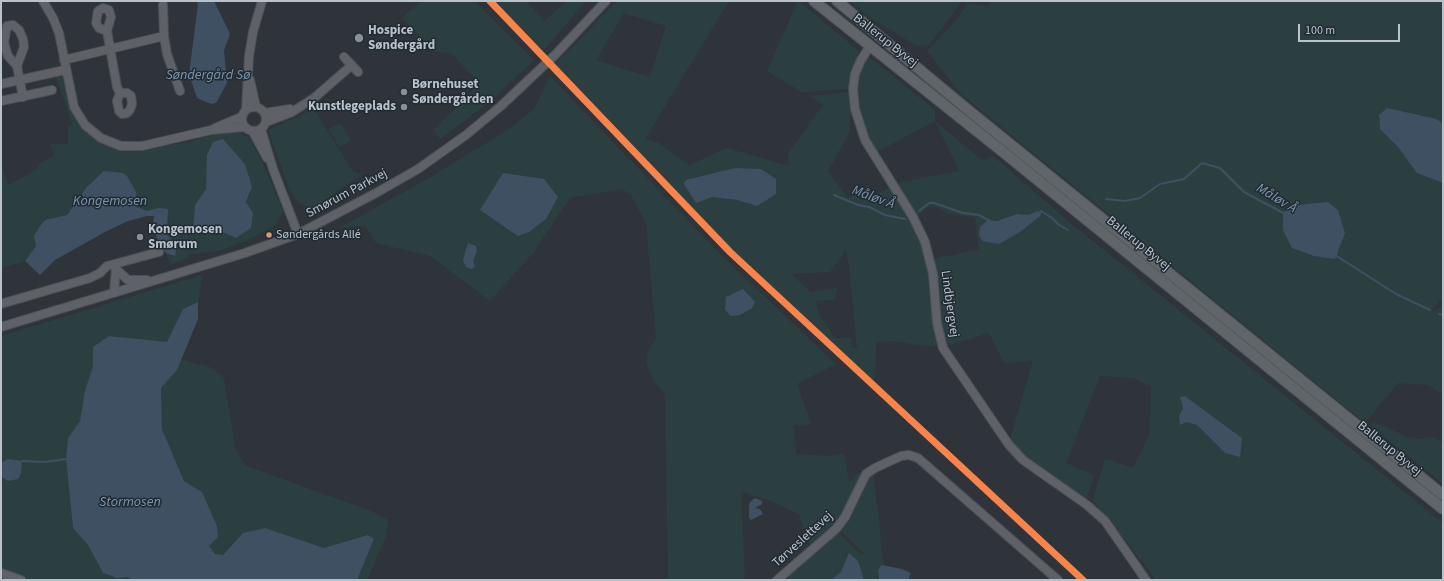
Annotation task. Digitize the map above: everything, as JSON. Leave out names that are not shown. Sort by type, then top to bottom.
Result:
[{"type":"main road","name":"Ballerup Byvej","points":[[814,1],[1008,156],[1443,509]]},
{"type":"main road","name":"Ballerup Byvej","points":[[837,1],[967,109],[1443,494]]},
{"type":"street","points":[[43,1],[53,18],[59,33],[65,70],[74,106],[78,116],[92,132],[111,143],[121,146],[142,146],[211,130],[244,127],[257,131]]},
{"type":"street","points":[[211,130],[241,117],[246,110],[253,32],[262,1]]},
{"type":"street","name":"Smørum Parkvej","points":[[588,20],[602,1]]},
{"type":"street","name":"Smørum Parkvej","points":[[1,327],[170,277],[245,253],[298,234],[364,200],[418,169],[501,106],[555,55],[606,1]]},
{"type":"street","points":[[163,5],[164,36],[167,54],[180,91]]},
{"type":"street","points":[[106,31],[109,50],[120,92]]},
{"type":"street","points":[[64,60],[164,36]]},
{"type":"street","name":"Lindbjergvej","points":[[870,46],[861,60],[855,74],[853,89],[855,108],[865,140],[913,217],[925,242],[933,274],[937,323],[943,348],[1008,445],[1023,460],[1087,505],[1105,521],[1146,580]]},
{"type":"street","points":[[344,57],[358,72]]},
{"type":"street","points":[[257,131],[265,118],[297,108],[315,97],[352,65]]},
{"type":"street","points":[[17,66],[23,97]]},
{"type":"street","points":[[1,84],[65,70]]},
{"type":"street","points":[[248,76],[256,107],[265,118]]},
{"type":"street","points":[[1,101],[52,90]]},
{"type":"street","points":[[246,110],[256,107]]},
{"type":"street","points":[[241,117],[244,127]]},
{"type":"street","points":[[257,131],[298,234]]},
{"type":"street","points":[[1,304],[90,278],[116,266],[159,252]]},
{"type":"street","points":[[116,266],[122,276],[133,281],[170,277]]},
{"type":"street","points":[[114,293],[116,266]]},
{"type":"street","name":"Tørveslettevej","points":[[777,580],[836,530],[845,517],[866,474],[875,468],[901,456],[909,455],[918,458],[1058,580]]},
{"type":"street","points":[[1,573],[21,580]]},
{"type":"shaded area","points":[[421,1],[474,1],[534,60],[487,104],[440,139],[433,130],[480,84],[451,53],[435,52],[402,18]]},
{"type":"shaded area","points":[[495,1],[526,1],[545,21],[567,1],[586,1],[543,51]]},
{"type":"shaded area","points":[[617,1],[729,1],[645,139],[659,143],[689,165],[727,148],[789,166],[788,153],[823,105],[810,96],[851,92],[850,131],[828,171],[848,198],[854,194],[862,201],[901,182],[959,171],[935,121],[983,161],[993,156],[1073,225],[1443,523],[1443,580],[1156,580],[1143,562],[1143,542],[1142,562],[1109,519],[1093,501],[1105,458],[1133,468],[1149,436],[1151,386],[1133,378],[1100,376],[1066,463],[1094,475],[1086,501],[1023,458],[1009,443],[1033,361],[1004,363],[989,333],[947,346],[925,346],[893,341],[876,342],[875,385],[731,250],[554,65]],"holes":[[[624,13],[666,26],[650,77],[596,60]],[[735,168],[761,169],[757,206],[737,200],[712,197],[723,171]],[[935,206],[948,214],[975,217],[979,249],[934,259],[927,238],[916,217],[928,207]],[[1038,211],[979,236],[988,220],[997,221],[1017,214],[1028,215]],[[846,250],[857,348],[852,348],[851,338],[835,338],[819,314],[816,301],[835,300],[837,288],[811,292],[791,274],[830,272]],[[1185,396],[1235,432],[1225,453],[1197,425],[1186,422],[1179,416],[1183,408],[1180,397]]]},
{"type":"shaded area","points":[[798,1],[859,51],[849,83],[849,89],[802,92],[767,71]]},
{"type":"shaded area","points":[[850,1],[962,1],[929,45],[917,46],[871,18]]},
{"type":"shaded area","points":[[992,1],[1443,1],[1443,124],[1437,119],[1387,108],[1379,115],[1380,129],[1398,147],[1417,172],[1443,183],[1443,297],[1431,311],[1443,307],[1443,394],[1428,385],[1398,383],[1365,423],[961,94],[927,51],[959,17],[967,3],[989,7]]},
{"type":"shaded area","points":[[869,57],[935,110],[935,121],[877,152],[867,137],[858,108],[858,76],[863,62]]},
{"type":"shaded area","points":[[550,76],[724,258],[836,364],[797,384],[811,424],[794,426],[796,454],[829,456],[844,454],[849,483],[858,473],[873,471],[884,566],[878,570],[879,580],[780,580],[837,532],[861,555],[864,553],[839,529],[847,518],[842,513],[835,529],[810,545],[799,514],[766,499],[741,492],[745,580],[668,580],[665,394],[655,383],[647,365],[647,354],[656,338],[646,224],[631,195],[622,189],[570,198],[534,252],[490,301],[430,256],[376,243],[365,225],[339,228],[429,178],[506,131],[534,109]]},
{"type":"shaded area","points":[[56,77],[64,77],[74,115],[83,129],[101,141],[144,148],[189,142],[208,135],[238,132],[250,138],[264,166],[283,211],[274,226],[248,240],[222,250],[188,255],[188,258],[171,264],[166,253],[175,256],[167,235],[169,216],[158,208],[147,211],[136,207],[136,192],[86,188],[67,215],[45,220],[36,246],[25,261],[4,267],[1,270],[1,168],[9,185],[37,169],[39,164],[54,155],[50,144],[68,144],[68,127],[73,126]],"holes":[[[223,139],[245,164],[251,194],[246,202],[253,213],[236,238],[218,230],[197,233],[193,230],[195,205],[206,189]]]},
{"type":"shaded area","points":[[314,109],[353,172],[362,174],[313,209],[299,203],[289,188],[268,130]]},
{"type":"shaded area","points":[[341,123],[351,141],[339,147],[329,129]]},
{"type":"shaded area","points":[[202,275],[198,302],[183,309],[167,342],[109,336],[93,347],[93,367],[85,390],[80,421],[68,438],[66,459],[73,528],[88,545],[103,573],[117,578],[128,577],[132,580],[27,580],[1,570],[1,336]]},
{"type":"shaded area","points":[[181,360],[210,367],[224,378],[236,451],[246,466],[371,511],[388,520],[387,534],[367,580],[357,580],[374,539],[368,535],[324,548],[265,528],[243,533],[223,555],[215,554],[209,546],[218,537],[217,526],[202,492],[184,481],[162,429],[161,388],[177,370]]},
{"type":"shaded area","points":[[1373,422],[1408,437],[1418,439],[1433,437],[1443,443],[1443,484],[1371,426]]},
{"type":"water","name":"Søndergård Sø","points":[[196,1],[214,1],[230,34],[224,50],[227,83],[216,103],[211,104],[197,98],[189,74],[198,4]]},
{"type":"water","points":[[1387,108],[1437,119],[1443,124],[1443,183],[1417,173],[1398,147],[1380,129],[1379,115]]},
{"type":"water","points":[[223,139],[245,164],[252,187],[246,202],[253,213],[251,228],[236,238],[218,230],[197,233],[193,230],[195,205],[206,189],[207,155],[213,142]]},
{"type":"water","points":[[735,168],[761,169],[776,179],[776,194],[757,206],[737,200],[712,197],[696,203],[684,184],[686,180]]},
{"type":"water","name":"Kongemosen","points":[[104,171],[123,173],[127,176],[136,192],[137,207],[147,211],[158,208],[168,209],[167,235],[177,244],[175,256],[166,253],[158,242],[153,225],[154,216],[147,216],[128,221],[105,232],[55,260],[40,275],[25,261],[36,246],[34,236],[40,226],[45,220],[67,215],[86,188]]},
{"type":"water","points":[[503,173],[544,179],[558,197],[546,219],[529,232],[518,236],[480,210]]},
{"type":"water","points":[[1328,202],[1338,210],[1345,233],[1335,259],[1314,256],[1292,248],[1283,230],[1283,214],[1289,206]]},
{"type":"water","points":[[1038,211],[1041,215],[1020,232],[999,244],[983,241],[979,236],[980,227],[988,220],[997,221],[1017,214],[1028,215]]},
{"type":"water","points":[[468,243],[476,246],[477,251],[473,261],[475,267],[471,269],[466,267],[463,260]]},
{"type":"water","points":[[743,289],[755,302],[752,308],[740,315],[731,316],[725,310],[726,297]]},
{"type":"water","name":"Stormosen","points":[[198,302],[198,319],[177,370],[161,388],[162,429],[184,481],[202,492],[217,526],[218,537],[209,546],[215,554],[223,555],[243,533],[265,528],[324,548],[368,535],[374,539],[357,580],[132,580],[128,577],[117,578],[103,573],[88,545],[73,528],[66,459],[68,438],[80,421],[85,390],[93,367],[93,347],[109,336],[167,342],[183,309]]},
{"type":"water","points":[[1185,396],[1242,438],[1240,457],[1225,453],[1197,425],[1186,422],[1180,425],[1179,416],[1183,408],[1180,397]]},
{"type":"water","points":[[8,459],[22,461],[21,473],[18,479],[8,481],[2,477],[1,463]]},
{"type":"water","points":[[755,498],[762,501],[762,504],[755,508],[760,509],[763,514],[751,520],[749,518],[749,506],[750,502]]},
{"type":"water","points":[[849,553],[858,561],[864,580],[831,580],[841,572]]},
{"type":"water","points":[[882,565],[902,569],[911,573],[908,580],[879,580],[878,570]]},
{"type":"waterway","name":"Måløv Å","points":[[1106,199],[1125,201],[1140,198],[1160,184],[1184,179],[1202,163],[1220,168],[1244,192],[1285,214]]},
{"type":"waterway","name":"Måløv Å","points":[[834,195],[858,205],[869,207],[885,215],[905,219]]},
{"type":"waterway","name":"Måløv Å","points":[[919,211],[929,203],[934,203],[963,213],[979,215],[990,221]]},
{"type":"waterway","name":"Måløv Å","points":[[1039,216],[1041,211],[1068,230]]},
{"type":"waterway","name":"Måløv Å","points":[[1335,255],[1396,294],[1430,310]]},
{"type":"waterway","name":"Måløv Å","points":[[1439,314],[1443,315]]},
{"type":"waterway","points":[[22,461],[45,462],[66,459]]},
{"type":"transit line","points":[[490,1],[730,252],[1083,580]]},
{"type":"place","name":"Hospice Søndergård","points":[[359,38]]},
{"type":"place","name":"Børnehuset Søndergården","points":[[404,92]]},
{"type":"place","name":"Kunstlegeplads","points":[[404,107]]},
{"type":"place","name":"Søndergårds Allé","points":[[269,235]]},
{"type":"place","name":"Kongemosen Smørum","points":[[140,237]]}]
